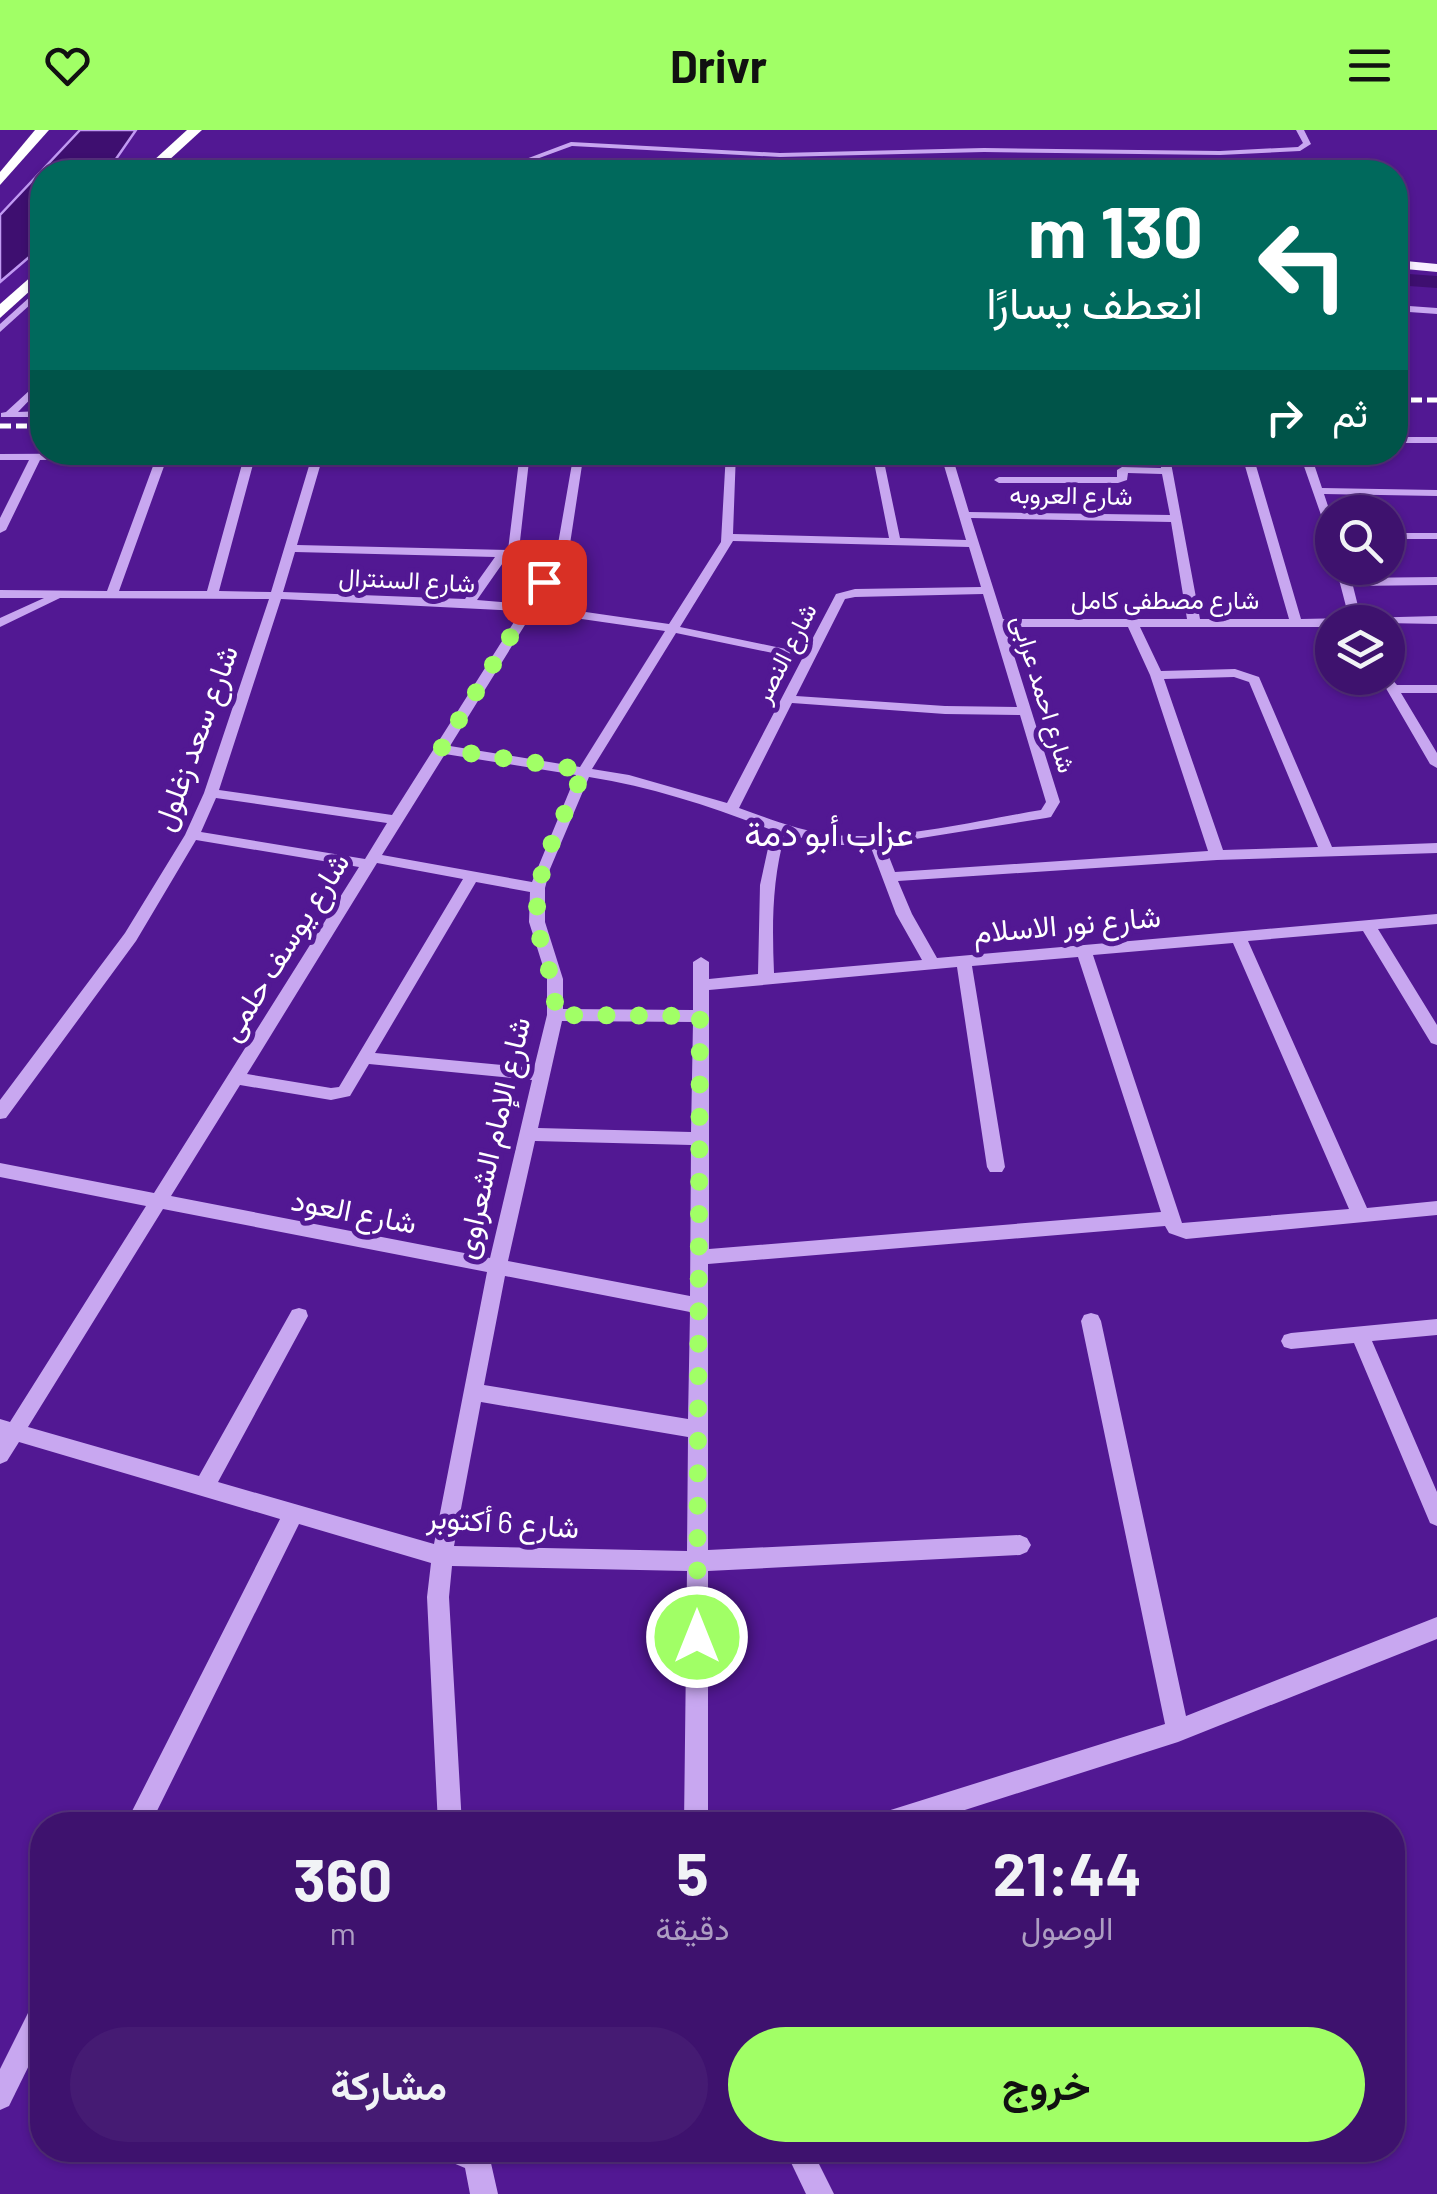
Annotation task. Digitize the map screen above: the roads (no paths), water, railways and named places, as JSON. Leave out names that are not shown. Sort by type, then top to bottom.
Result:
[{"type":"highway","points":[[0,180],[42,130]]},
{"type":"highway","points":[[161,160],[195,130]]},
{"type":"highway","points":[[0,313],[30,284]]},
{"type":"main road","points":[[1408,265],[1437,268]]},
{"type":"street","points":[[528,160],[571,144],[780,154],[945,150],[1220,153],[1300,149],[1307,144],[1300,130]]},
{"type":"street","points":[[0,329],[30,300]]},
{"type":"street","points":[[1408,309],[1437,311]]},
{"type":"street","points":[[4,415],[30,392]]},
{"type":"street","points":[[4,415],[30,414]]},
{"type":"street","points":[[1408,440],[1437,440]]},
{"type":"street","points":[[0,457],[30,456]]},
{"type":"street","points":[[0,530],[32,465]]},
{"type":"street","points":[[111,595],[159,465]]},
{"type":"street","points":[[212,596],[247,465]]},
{"type":"street","name":"شارع سعد زغلول","points":[[0,1113],[131,937],[192,835],[211,793],[315,465]]},
{"type":"street","points":[[468,605],[508,554],[523,465]]},
{"type":"street","name":"شارع يوسف حلمى","points":[[0,1455],[7,1430],[159,1202],[530,608],[564,544],[576,465]]},
{"type":"street","points":[[730,465],[729,536],[975,544]]},
{"type":"street","points":[[880,465],[895,541]]},
{"type":"street","name":"شارع احمد عرابى","points":[[441,749],[584,770],[661,786],[823,839],[875,840],[1046,814],[1053,802],[949,465]]},
{"type":"street","points":[[1166,465],[1194,622]]},
{"type":"street","points":[[1250,465],[1296,623]]},
{"type":"street","points":[[1309,465],[1319,495]]},
{"type":"street","points":[[999,480],[1118,480],[1122,470],[1167,471]]},
{"type":"street","points":[[1318,491],[1437,493]]},
{"type":"street","name":"شارع العروبه","points":[[966,516],[1175,519]]},
{"type":"street","name":"شارع الإمام الشعراوى","points":[[449,1812],[438,1597],[442,1556],[497,1267],[555,1015],[555,980],[537,922],[538,888],[584,770],[729,536]]},
{"type":"street","points":[[1405,536],[1437,536]]},
{"type":"street","points":[[291,548],[558,555]]},
{"type":"street","points":[[1405,581],[1437,581]]},
{"type":"street","name":"شارع النصر","points":[[731,810],[836,601],[847,594],[988,590]]},
{"type":"street","name":"شارع السنترال","points":[[0,594],[276,596],[530,608],[673,628],[808,656]]},
{"type":"street","points":[[0,623],[60,594]]},
{"type":"street","name":"شارع مصطفى كامل","points":[[1405,621],[1437,620]]},
{"type":"street","points":[[1132,622],[1156,676],[1218,855]]},
{"type":"street","name":"شارع مصطفى كامل","points":[[998,624],[1315,622]]},
{"type":"street","points":[[1156,676],[1235,673],[1254,680],[1327,852]]},
{"type":"street","points":[[1405,685],[1437,689]]},
{"type":"street","points":[[1396,695],[1436,760]]},
{"type":"street","points":[[787,699],[945,710],[1026,711]]},
{"type":"street","points":[[211,793],[397,820]]},
{"type":"street","points":[[766,979],[766,871],[780,828]]},
{"type":"street","points":[[192,835],[538,888]]},
{"type":"street","points":[[875,840],[904,914],[933,965]]},
{"type":"street","points":[[888,878],[1218,855],[1437,848]]},
{"type":"street","points":[[237,1078],[338,1094],[348,1088],[472,876]]},
{"type":"street","name":"شارع نور الاسلام","points":[[701,985],[1437,919]]},
{"type":"street","points":[[1368,926],[1437,1039]]},
{"type":"street","points":[[1240,938],[1362,1215]]},
{"type":"street","points":[[1084,952],[1176,1228],[1186,1232],[1437,1208]]},
{"type":"street","points":[[696,1812],[701,962]]},
{"type":"street","points":[[964,962],[996,1167]]},
{"type":"street","points":[[555,1015],[700,1016]]},
{"type":"street","points":[[365,1058],[542,1075]]},
{"type":"street","points":[[528,1134],[700,1139]]},
{"type":"street","name":"شارع العود","points":[[0,1170],[699,1306]]},
{"type":"street","points":[[699,1258],[1170,1218]]},
{"type":"street","points":[[204,1488],[299,1316]]},
{"type":"street","points":[[1091,1321],[1178,1730]]},
{"type":"street","points":[[1291,1341],[1437,1327]]},
{"type":"street","points":[[1360,1334],[1437,1516]]},
{"type":"street","points":[[473,1392],[698,1430]]},
{"type":"street","name":"شارع 6 أكتوبر","points":[[7,1430],[442,1556],[698,1561],[1020,1545]]},
{"type":"street","points":[[144,1812],[293,1515]]},
{"type":"street","points":[[922,1812],[1178,1730],[1437,1628]]},
{"type":"street","points":[[0,2097],[30,2036]]},
{"type":"street","points":[[472,2162],[484,2194]]},
{"type":"street","points":[[804,2162],[820,2194]]},
{"type":"waterway","points":[[1408,280],[1437,282]]},
{"type":"railway","points":[[1408,400],[1437,400]]},
{"type":"railway","points":[[0,426],[30,426]]},
{"type":"district","name":"عزاب أبو دمة","points":[[829,834]]}]
